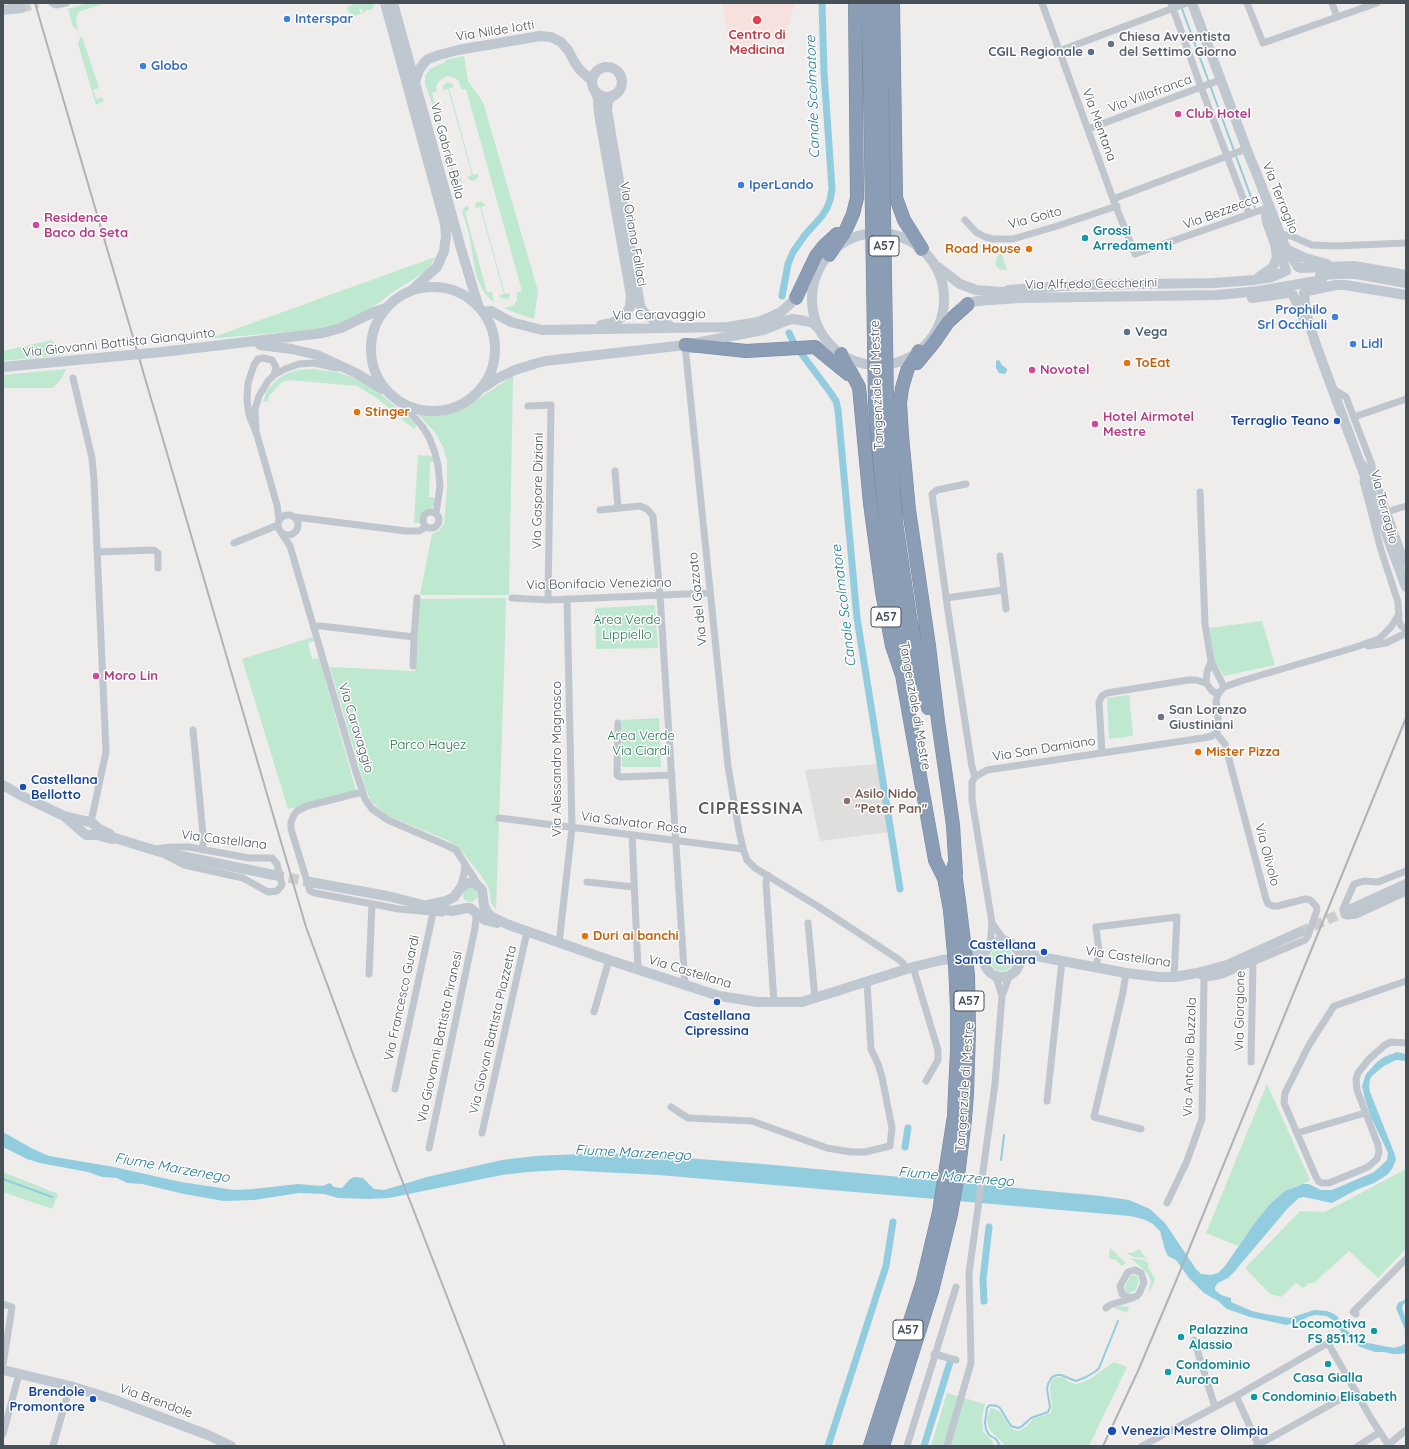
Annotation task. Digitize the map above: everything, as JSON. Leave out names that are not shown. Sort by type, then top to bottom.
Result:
[{"type":"highway","points":[[796,298],[816,256],[823,247],[842,230],[854,214],[857,198],[855,3]]},
{"type":"highway","name":"Tangenziale di Mestre","points":[[868,3],[876,91]]},
{"type":"highway","name":"Tangenziale di Mestre","points":[[880,3],[876,91],[883,498],[898,619],[914,692],[955,909],[957,1051],[961,1093],[954,1116],[953,1167],[932,1291],[882,1446]]},
{"type":"highway","name":"A57","points":[[893,3],[896,198],[904,220],[922,249]]},
{"type":"highway","points":[[829,255],[844,234],[850,220]]},
{"type":"highway","name":"A57","points":[[902,395],[906,382],[916,363],[951,319],[968,304]]},
{"type":"highway","points":[[685,345],[746,351],[815,347],[821,350],[846,372],[860,395]]},
{"type":"highway","name":"A57","points":[[919,351],[908,368],[904,381],[901,417],[909,510],[953,825],[950,877]]},
{"type":"highway","name":"A57","points":[[841,354],[859,387],[870,503],[882,592],[892,646],[902,675],[906,695],[935,860],[950,877]]},
{"type":"highway","name":"Tangenziale di Mestre","points":[[870,1446],[945,1213]]},
{"type":"main road","name":"Via Gabriel Bella","points":[[384,3],[445,224],[446,236],[444,251],[437,267],[411,290]]},
{"type":"main road","name":"Via Gabriel Bella","points":[[393,3],[462,252],[481,309]]},
{"type":"main road","name":"Via Terraglio","points":[[1192,3],[1217,81],[1267,210],[1281,251],[1285,271]]},
{"type":"main road","points":[[3,10],[20,8]]},
{"type":"main road","name":"Via Nilde Iotti","points":[[428,59],[458,50],[540,36],[551,37],[561,42],[568,50],[577,66],[591,80]]},
{"type":"main road","points":[[406,49],[413,55],[428,59],[419,70],[415,82]]},
{"type":"main road","points":[[577,66],[590,70],[598,68],[607,66],[616,69],[622,82],[621,87],[614,96],[604,97],[596,93],[593,89],[591,80],[598,68]]},
{"type":"main road","name":"Via Oriana Fallaci","points":[[562,330],[612,323],[619,320],[626,313],[631,302],[631,292],[596,93]]},
{"type":"main road","name":"Via Oriana Fallaci","points":[[614,96],[608,101],[607,110],[640,305],[645,314],[654,320],[679,328]]},
{"type":"main road","points":[[1257,285],[1265,274],[1273,268],[1276,261],[1276,249],[1267,222],[1267,210]]},
{"type":"main road","name":"Via Terraglio","points":[[1267,210],[1287,250],[1299,267]]},
{"type":"main road","points":[[877,233],[899,236],[914,243],[922,249],[933,261],[940,274],[944,294],[943,313],[936,332],[927,344],[919,351],[901,361],[880,365],[860,363],[841,354],[831,346],[819,329],[814,315],[812,300],[818,270],[829,255],[841,244],[851,239],[861,235],[877,233]]},
{"type":"main road","points":[[1287,250],[1305,258],[1343,266]]},
{"type":"main road","name":"Via Alfredo Ceccherini","points":[[933,261],[942,271],[960,284],[991,296],[1019,298],[1170,294],[1257,285]]},
{"type":"main road","points":[[1257,285],[1291,267],[1343,266],[1367,268],[1406,275]]},
{"type":"main road","points":[[1299,267],[1307,272],[1310,278],[1310,285],[1305,292]]},
{"type":"main road","name":"Via Caravaggio","points":[[481,309],[491,311],[511,322],[532,329],[542,330],[728,327],[758,322],[781,312],[796,298],[818,270]]},
{"type":"main road","points":[[1285,271],[1282,276],[1281,284],[1285,291],[1290,294]]},
{"type":"main road","points":[[1257,285],[1320,275],[1340,274],[1356,274],[1406,283]]},
{"type":"main road","points":[[991,296],[1009,289],[1076,285],[1257,285],[1335,279],[1365,280],[1406,288]]},
{"type":"main road","points":[[991,296],[1060,304],[1224,301],[1290,294],[1299,295],[1322,287],[1345,285],[1406,295]]},
{"type":"main road","points":[[429,287],[447,288],[463,294],[481,309],[492,329],[495,352],[493,366],[489,375],[479,391],[465,402],[448,409],[440,411],[422,410],[401,402],[389,393],[382,384],[372,363],[370,351],[371,339],[379,317],[393,301],[411,290],[429,287]]},
{"type":"main road","name":"Via Terraglio","points":[[1305,292],[1306,313],[1316,345],[1406,588]]},
{"type":"main road","name":"Via Terraglio","points":[[1290,294],[1316,345]]},
{"type":"main road","name":"Via Alfredo Ceccherini","points":[[936,332],[951,312],[959,307],[991,296]]},
{"type":"main road","name":"Via Giovanni Battista Gianquinto","points":[[3,367],[238,344],[323,333],[341,328],[374,312],[386,308]]},
{"type":"main road","name":"Via Caravaggio","points":[[479,391],[501,377],[534,364],[556,360],[685,345],[763,330],[788,320],[805,321],[813,324],[819,329]]},
{"type":"main road","name":"Via Giovanni Battista Gianquinto","points":[[238,344],[277,346],[305,352],[330,360],[370,380],[389,393]]},
{"type":"main road","name":"Via Castellana","points":[[3,785],[64,816],[90,823],[115,838]]},
{"type":"main road","name":"Via Castellana","points":[[64,816],[86,834],[115,838],[155,851],[274,875]]},
{"type":"main road","points":[[86,834],[95,831],[90,823]]},
{"type":"main road","points":[[310,882],[387,896],[430,909],[452,911],[470,909],[478,905],[482,892],[477,884],[465,884],[454,897],[430,909]]},
{"type":"main road","points":[[1351,909],[1406,884]]},
{"type":"main road","points":[[459,890],[459,902],[470,909]]},
{"type":"main road","name":"Via Castellana","points":[[482,892],[484,906],[487,912],[492,916],[527,932],[719,996],[747,1001],[774,1003],[802,1002],[909,969],[942,960],[961,958],[988,948]]},
{"type":"main road","name":"Via Castellana","points":[[470,909],[485,920],[508,924]]},
{"type":"main road","name":"Via Castellana","points":[[1013,946],[1040,957],[1126,973],[1159,977],[1201,976],[1300,932]]},
{"type":"main road","points":[[1018,969],[1021,958],[1013,946],[998,942],[988,948],[984,960],[987,970],[996,977],[1009,977],[1026,962],[1040,957]]},
{"type":"main road","name":"Via Castellana","points":[[961,958],[970,960],[987,970]]},
{"type":"main road","name":"Via Brendole","points":[[3,1370],[70,1386],[141,1409],[208,1435],[231,1446]]},
{"type":"street","points":[[52,3],[56,5],[66,3]]},
{"type":"street","name":"Via Mentana","points":[[1042,3],[1135,254]]},
{"type":"street","points":[[1059,51],[1174,6],[1186,3]]},
{"type":"street","points":[[1247,3],[1263,43],[1377,3]]},
{"type":"street","points":[[1332,3],[1337,17]]},
{"type":"street","points":[[1174,6],[1230,156],[1249,214]]},
{"type":"street","name":"Via Villafranca","points":[[1088,129],[1217,81]]},
{"type":"street","name":"Via Goito","points":[[964,220],[976,232],[985,237],[993,239],[1013,239],[1054,227],[1230,156],[1245,153]]},
{"type":"street","name":"Via Bezzecca","points":[[1135,254],[1249,214],[1267,210]]},
{"type":"street","points":[[1280,234],[1291,236],[1312,246],[1406,243]]},
{"type":"street","name":"Via del Gazzato","points":[[685,345],[728,766],[743,849],[747,860],[755,868],[819,907],[898,959],[909,969]]},
{"type":"street","name":"Via Caravaggio","points":[[274,375],[276,369],[274,362],[267,358],[258,360],[250,373],[246,392],[247,407],[278,506],[278,522],[280,532],[290,546],[362,792],[376,812],[399,825],[452,848],[458,853],[482,892]]},
{"type":"street","name":"Via Caravaggio","points":[[257,435],[256,404],[261,391],[274,375],[289,367],[304,364],[325,365],[356,373]]},
{"type":"street","points":[[73,378],[92,458],[94,480],[106,752],[90,823]]},
{"type":"street","name":"Via Terraglio","points":[[1333,389],[1346,397],[1372,465],[1373,476],[1406,564]]},
{"type":"street","points":[[1354,417],[1406,399]]},
{"type":"street","points":[[295,517],[406,531],[420,531],[426,527],[434,528],[438,520],[436,514],[440,486],[435,453],[422,426],[401,402]]},
{"type":"street","name":"Via Gaspare Diziani","points":[[528,406],[551,405],[548,600]]},
{"type":"street","name":"Via Terraglio","points":[[1358,458],[1373,476]]},
{"type":"street","name":"Via Terraglio","points":[[1358,458],[1365,492],[1381,550],[1398,602],[1401,626],[1406,629]]},
{"type":"street","points":[[615,471],[618,508]]},
{"type":"street","points":[[966,484],[937,490],[932,494],[946,598],[968,731],[972,767],[975,777],[972,782],[972,800],[992,923],[988,948]]},
{"type":"street","points":[[1200,492],[1205,624],[1211,661],[1224,687]]},
{"type":"street","name":"Via Caravaggio","points":[[278,506],[286,514],[295,517],[299,523],[295,533],[292,535],[293,537],[290,546]]},
{"type":"street","points":[[600,510],[640,506],[647,509],[653,516],[660,595],[685,985]]},
{"type":"street","points":[[1387,512],[1406,506]]},
{"type":"street","points":[[426,527],[423,520],[425,516],[429,513],[436,514]]},
{"type":"street","points":[[234,543],[278,522],[286,514]]},
{"type":"street","points":[[282,534],[292,535]]},
{"type":"street","points":[[97,552],[154,550],[158,553],[158,568]]},
{"type":"street","points":[[1000,556],[1006,608]]},
{"type":"street","points":[[946,598],[1003,590]]},
{"type":"street","name":"Via Bonifacio Veneziano","points":[[512,598],[548,600],[710,593]]},
{"type":"street","points":[[413,666],[417,598]]},
{"type":"street","name":"Via Alessandro Magnasco","points":[[559,942],[572,828],[567,598]]},
{"type":"street","points":[[1216,732],[1219,726],[1216,706],[1218,694],[1224,687],[1354,648],[1379,639],[1391,628],[1399,614]]},
{"type":"street","points":[[313,626],[414,636]]},
{"type":"street","points":[[1354,648],[1386,643],[1406,633]]},
{"type":"street","points":[[1206,683],[1207,672],[1211,661]]},
{"type":"street","points":[[1102,753],[1099,702],[1102,696],[1106,693],[1196,680],[1206,683],[1212,691],[1218,694]]},
{"type":"street","points":[[618,723],[618,775],[620,777],[672,775]]},
{"type":"street","points":[[193,730],[203,834],[203,850]]},
{"type":"street","name":"Via San Damiano","points":[[975,777],[987,770],[1203,738],[1212,736],[1216,732]]},
{"type":"street","name":"Via Olivolo","points":[[1201,976],[1213,977],[1222,975],[1305,940],[1308,936],[1317,910],[1316,906],[1310,900],[1305,899],[1278,906],[1268,904],[1225,744],[1216,732]]},
{"type":"street","points":[[362,792],[302,808],[294,815],[291,822],[291,829],[310,891],[372,904],[430,909]]},
{"type":"street","name":"Via Salvator Rosa","points":[[499,818],[743,849]]},
{"type":"street","points":[[632,835],[638,969]]},
{"type":"street","name":"Via Castellana","points":[[170,847],[181,847],[249,858],[272,858],[278,868],[282,882],[281,887],[277,891],[268,892],[243,878],[184,866],[155,851],[170,847]]},
{"type":"street","points":[[459,890],[464,874],[465,864]]},
{"type":"street","points":[[1406,871],[1378,882],[1364,881],[1354,884],[1343,909],[1344,915],[1356,915],[1406,892]]},
{"type":"street","points":[[768,875],[766,882],[774,1003]]},
{"type":"street","points":[[587,882],[634,887]]},
{"type":"street","points":[[369,974],[372,904]]},
{"type":"street","name":"Via Francesco Guardi","points":[[395,1089],[430,909]]},
{"type":"street","name":"Via Giovanni Battista Piranesi","points":[[429,1148],[474,931],[476,918],[470,909]]},
{"type":"street","points":[[1096,967],[1099,950],[1096,927],[1177,917],[1174,977]]},
{"type":"street","points":[[474,931],[480,926],[494,922]]},
{"type":"street","points":[[808,923],[815,998]]},
{"type":"street","points":[[992,923],[1002,937],[1013,946]]},
{"type":"street","name":"Via Giovan Battista Piazzetta","points":[[482,1133],[527,932]]},
{"type":"street","points":[[594,1012],[609,960]]},
{"type":"street","points":[[1047,1101],[1062,961]]},
{"type":"street","name":"Via Giorgione","points":[[1251,1062],[1253,962]]},
{"type":"street","points":[[909,969],[938,1050],[938,1060],[926,1081]]},
{"type":"street","points":[[1126,973],[1094,1117],[1141,1129]]},
{"type":"street","name":"Via Antonio Buzzola","points":[[1167,1203],[1187,1161],[1202,1119],[1201,976]]},
{"type":"street","points":[[996,977],[1002,996]]},
{"type":"street","points":[[947,1446],[971,1363],[969,1274],[995,1084],[1002,996],[1009,977]]},
{"type":"street","points":[[1406,981],[1334,1006],[1309,1046],[1285,1093],[1284,1104],[1316,1177],[1322,1183],[1329,1183],[1368,1167],[1373,1164],[1378,1156],[1378,1145],[1356,1085],[1358,1073],[1369,1059],[1385,1045],[1391,1042],[1406,1043]]},
{"type":"street","points":[[671,1107],[688,1118],[752,1121],[827,1148],[851,1152],[865,1152],[890,1146],[892,1128],[880,1071],[871,1049],[867,982]]},
{"type":"street","points":[[1297,1133],[1365,1113]]},
{"type":"street","points":[[1354,1313],[1406,1259]]},
{"type":"street","points":[[1121,1290],[1108,1307],[1133,1298],[1137,1296],[1144,1282],[1143,1276],[1139,1271],[1133,1270],[1128,1272],[1120,1286],[1125,1296],[1133,1298]]},
{"type":"street","points":[[907,1446],[934,1354],[956,1287]]},
{"type":"street","points":[[3,1304],[12,1307],[3,1365]]},
{"type":"street","points":[[1194,1340],[1215,1407]]},
{"type":"street","points":[[1142,1446],[1236,1396],[1328,1343],[1355,1391],[1389,1445],[1406,1430]]},
{"type":"street","points":[[934,1354],[956,1360]]},
{"type":"street","points":[[3,1434],[20,1374]]},
{"type":"street","points":[[53,1446],[70,1386]]},
{"type":"street","points":[[1236,1396],[1258,1446],[1355,1391]]},
{"type":"street","points":[[1358,1446],[1380,1432]]},
{"type":"shaded area","name":"Centro di Medicina","points":[[722,3],[795,3],[782,45],[775,39],[759,39],[751,48],[732,53]]},
{"type":"shaded area","name":"Asilo Nido \"Peter Pan\"","points":[[878,764],[888,832],[820,841],[805,770]]},
{"type":"green space","points":[[87,3],[105,3],[79,12],[76,18],[78,30],[73,27],[68,9]]},
{"type":"green space","points":[[356,3],[374,3],[374,5],[372,10],[367,10],[363,13],[362,9],[359,9],[361,14],[354,16],[352,13],[350,14],[347,8]]},
{"type":"green space","points":[[80,37],[82,37],[99,88],[93,90],[96,99],[102,97],[104,101],[96,105],[78,44]]},
{"type":"green space","points":[[464,56],[468,81],[483,102],[538,291],[534,319],[504,308],[514,305],[517,300],[517,292],[522,291],[466,89],[462,90],[458,80],[447,76],[440,80],[436,86],[437,91],[432,93],[456,180],[461,178],[462,182],[460,182],[454,180],[433,106],[425,84],[425,76],[430,69],[445,62],[445,60]]},
{"type":"green space","points":[[446,83],[451,83],[454,87],[449,88],[473,175],[478,174],[478,177],[474,181],[467,177],[472,175],[448,89],[443,90],[443,86]]},
{"type":"green space","points":[[481,201],[486,205],[481,207],[505,294],[510,293],[509,298],[506,299],[501,298],[499,295],[504,294],[480,207],[475,208],[476,203]]},
{"type":"green space","points":[[468,206],[469,210],[465,212],[487,292],[492,292],[494,302],[482,289],[476,275],[469,234],[462,211]]},
{"type":"green space","points":[[1001,253],[1007,270],[1001,270],[996,266],[996,258]]},
{"type":"green space","points":[[435,257],[429,269],[363,313],[343,324],[321,329],[208,339]]},
{"type":"green space","points":[[52,340],[64,355],[3,361],[3,351]]},
{"type":"green space","points":[[66,369],[62,378],[53,388],[3,388],[3,375]]},
{"type":"green space","points":[[312,369],[336,372],[364,382],[413,421],[416,425],[415,430],[378,399],[357,386],[289,380],[282,382],[269,396],[268,401],[263,402],[267,390],[279,378],[298,370]]},
{"type":"green space","points":[[513,376],[509,595],[420,595],[432,534],[440,530],[444,523],[447,488],[447,461],[443,447],[436,434],[418,414],[439,416],[454,413]]},
{"type":"green space","points":[[418,455],[433,456],[434,462],[430,462],[429,497],[434,497],[434,505],[431,509],[422,514],[420,523],[414,523]]},
{"type":"green space","name":"Parco Hayez","points":[[506,598],[496,910],[491,903],[489,888],[460,849],[447,840],[388,816],[371,801],[366,790],[330,667],[415,671],[420,599]]},
{"type":"green space","name":"Area Verde Lippiello","points":[[655,605],[658,648],[596,649],[595,608]]},
{"type":"green space","points":[[1262,621],[1275,665],[1224,676],[1214,660],[1209,628]]},
{"type":"green space","points":[[313,637],[314,641],[308,643],[312,659],[319,658],[357,794],[288,809],[242,659]]},
{"type":"green space","points":[[1129,695],[1133,736],[1109,739],[1107,698]]},
{"type":"green space","name":"Area Verde Via Ciardi","points":[[659,718],[661,767],[622,767],[622,720]]},
{"type":"green space","points":[[470,888],[475,890],[477,895],[475,900],[470,902],[465,900],[463,895],[465,890]]},
{"type":"green space","points":[[1002,947],[1011,950],[1014,959],[1011,968],[1002,971],[993,968],[990,959],[993,950]]},
{"type":"green space","points":[[1267,1084],[1310,1180],[1291,1188],[1269,1205],[1238,1246],[1206,1233]]},
{"type":"green space","points":[[1406,1169],[1406,1249],[1378,1278],[1349,1251],[1314,1283],[1309,1283],[1303,1288],[1296,1283],[1281,1297],[1270,1294],[1245,1268],[1300,1211],[1325,1212]]},
{"type":"green space","points":[[3,1172],[58,1194],[52,1209],[3,1192]]},
{"type":"green space","points":[[1110,1248],[1126,1263],[1122,1266],[1116,1260],[1109,1258]]},
{"type":"green space","points":[[1139,1249],[1147,1260],[1133,1257],[1126,1252],[1132,1253]]},
{"type":"green space","points":[[1131,1258],[1144,1260],[1149,1264],[1148,1267],[1155,1279],[1150,1292],[1151,1281],[1148,1274]]},
{"type":"green space","points":[[1131,1275],[1137,1276],[1139,1280],[1136,1290],[1130,1293],[1125,1291],[1125,1287]]},
{"type":"green space","points":[[1121,1306],[1129,1307],[1127,1313],[1114,1308]]},
{"type":"green space","points":[[1114,1362],[1127,1367],[1089,1446],[1004,1446],[1003,1443],[989,1429],[987,1420],[991,1408],[1001,1413],[1010,1427],[1019,1431],[1027,1426],[1033,1419],[1051,1413],[1052,1405],[1050,1389],[1051,1382],[1054,1378],[1062,1377],[1069,1382],[1077,1384],[1090,1379]]},
{"type":"green space","points":[[947,1393],[985,1404],[982,1417],[983,1431],[995,1446],[931,1446]]},
{"type":"water","points":[[999,360],[1007,369],[1006,373],[1004,374],[999,373],[996,368],[996,361]]},
{"type":"water","points":[[1397,1052],[1406,1054],[1406,1061],[1396,1060],[1384,1066],[1370,1079],[1369,1086],[1395,1155],[1396,1160],[1392,1169],[1387,1175],[1374,1183],[1356,1190],[1332,1203],[1304,1197],[1299,1198],[1288,1208],[1234,1272],[1228,1278],[1218,1283],[1215,1290],[1221,1295],[1231,1298],[1231,1302],[1252,1311],[1265,1314],[1290,1318],[1314,1310],[1327,1311],[1337,1316],[1346,1330],[1358,1339],[1368,1343],[1394,1348],[1406,1343],[1406,1353],[1401,1354],[1375,1352],[1360,1347],[1342,1333],[1330,1318],[1326,1316],[1315,1315],[1297,1323],[1286,1325],[1250,1317],[1227,1309],[1218,1301],[1204,1293],[1189,1278],[1176,1260],[1168,1256],[1160,1231],[1153,1224],[1143,1219],[1130,1216],[659,1175],[562,1170],[502,1175],[389,1198],[338,1198],[324,1194],[299,1193],[254,1200],[224,1201],[184,1194],[142,1184],[127,1183],[117,1178],[102,1177],[88,1172],[40,1163],[27,1159],[3,1147],[3,1132],[49,1156],[114,1167],[181,1182],[234,1190],[298,1184],[322,1186],[330,1183],[334,1187],[342,1188],[350,1179],[355,1177],[363,1178],[374,1189],[384,1190],[427,1177],[502,1160],[535,1156],[604,1153],[636,1154],[763,1164],[1101,1196],[1129,1200],[1150,1209],[1165,1223],[1196,1269],[1201,1274],[1211,1275],[1218,1273],[1225,1266],[1269,1205],[1285,1191],[1303,1184],[1309,1184],[1321,1190],[1332,1190],[1374,1172],[1387,1160],[1388,1153],[1371,1117],[1362,1086],[1366,1074],[1377,1062],[1384,1057]]},
{"type":"water","points":[[1406,1299],[1406,1302],[1402,1308],[1406,1320],[1406,1332],[1396,1308],[1398,1303]]},
{"type":"waterway","name":"Canale Scolmatore","points":[[782,296],[788,264],[793,252],[827,208],[832,189],[824,72],[822,3]]},
{"type":"waterway","points":[[1181,6],[1255,208]]},
{"type":"waterway","name":"Canale Scolmatore","points":[[789,333],[795,345],[836,401],[838,410],[857,618],[900,889]]},
{"type":"waterway","points":[[905,1147],[908,1128]]},
{"type":"waterway","points":[[1001,1160],[1004,1135]]},
{"type":"waterway","points":[[3,1179],[52,1197]]},
{"type":"waterway","points":[[828,1446],[886,1266],[893,1222]]},
{"type":"waterway","points":[[984,1301],[983,1279],[989,1227]]},
{"type":"waterway","points":[[1000,1446],[996,1439],[989,1435],[986,1429],[985,1423],[987,1408],[990,1405],[997,1406],[1000,1408],[1011,1426],[1018,1428],[1031,1418],[1048,1412],[1050,1407],[1047,1389],[1052,1377],[1061,1375],[1076,1381],[1096,1371],[1099,1368],[1118,1321]]},
{"type":"waterway","points":[[924,1446],[950,1362]]},
{"type":"tunnel","points":[[21,8],[38,3]]},
{"type":"tunnel","points":[[274,875],[310,882]]},
{"type":"tunnel","points":[[1300,932],[1351,909]]},
{"type":"railway","points":[[35,3],[306,927],[353,1054],[505,1446]]},
{"type":"railway","points":[[1103,1446],[1138,1371],[1176,1281],[1406,718]]},
{"type":"place","name":"Interspar","points":[[287,19]]},
{"type":"place","name":"Centro di Medicina","points":[[757,20]]},
{"type":"place","name":"Chiesa Avventista del Settimo Giorno","points":[[1111,44]]},
{"type":"place","name":"CGIL Regionale","points":[[1091,52]]},
{"type":"place","name":"Globo","points":[[143,66]]},
{"type":"place","name":"Club Hotel","points":[[1178,114]]},
{"type":"place","name":"IperLando","points":[[741,185]]},
{"type":"place","name":"Residence Baco da Seta","points":[[36,225]]},
{"type":"place","name":"Grossi Arredamenti","points":[[1085,238]]},
{"type":"place","name":"Road House","points":[[1029,249]]},
{"type":"place","name":"Prophilo Srl Occhiali","points":[[1335,317]]},
{"type":"place","name":"Vega","points":[[1127,332]]},
{"type":"place","name":"Lidl","points":[[1353,344]]},
{"type":"place","name":"ToEat","points":[[1127,363]]},
{"type":"place","name":"Novotel","points":[[1032,370]]},
{"type":"place","name":"Stinger","points":[[357,412]]},
{"type":"place","name":"Terraglio Teano","points":[[1337,421]]},
{"type":"place","name":"Hotel Airmotel Mestre","points":[[1095,424]]},
{"type":"place","name":"Moro Lin","points":[[96,676]]},
{"type":"place","name":"San Lorenzo Giustiniani","points":[[1161,717]]},
{"type":"place","name":"Mister Pizza","points":[[1198,752]]},
{"type":"place","name":"Castellana Bellotto","points":[[23,787]]},
{"type":"place","name":"Asilo Nido \"Peter Pan\"","points":[[847,801]]},
{"type":"place","name":"Duri ai banchi","points":[[585,936]]},
{"type":"place","name":"Castellana Santa Chiara","points":[[1044,952]]},
{"type":"place","name":"Castellana Cipressina","points":[[717,1002]]},
{"type":"place","name":"Locomotiva FS 851.112","points":[[1374,1331]]},
{"type":"place","name":"Palazzina Alassio","points":[[1181,1337]]},
{"type":"place","name":"Casa Gialla","points":[[1328,1364]]},
{"type":"place","name":"Condominio Aurora","points":[[1168,1372]]},
{"type":"place","name":"Condominio Elisabeth","points":[[1254,1397]]},
{"type":"place","name":"Brendole Promontore","points":[[93,1399]]},
{"type":"place","name":"Venezia Mestre Olimpia","points":[[1112,1431]]},
{"type":"district","name":"CIPRESSINA","points":[[751,809]]},
{"type":"water label","name":"Fiume Marzenego","points":[[633,1153]]},
{"type":"water label","name":"Fiume Marzenego","points":[[172,1168]]},
{"type":"water label","name":"Fiume Marzenego","points":[[956,1177]]}]
